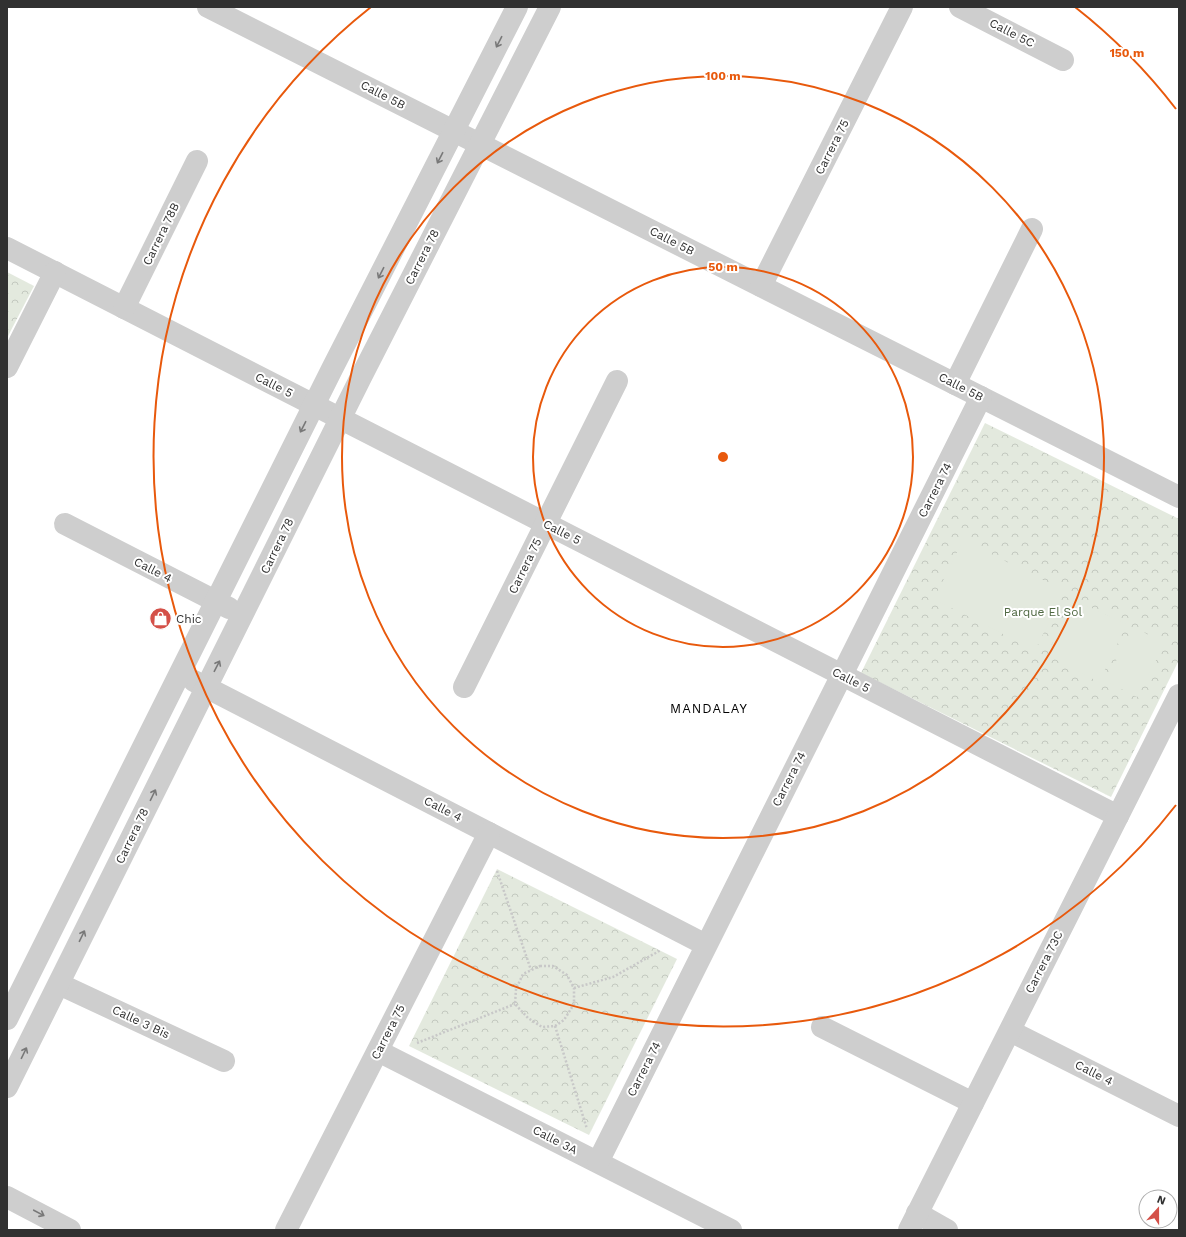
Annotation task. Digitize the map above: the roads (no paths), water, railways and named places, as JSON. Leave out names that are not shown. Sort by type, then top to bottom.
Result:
[{"type":"street","name":"Calle 5B","points":[[208,7],[1179,497]]},
{"type":"street","points":[[7,1018],[314,405],[517,7]]},
{"type":"street","name":"Carrera 78","points":[[7,1088],[340,418],[550,7]]},
{"type":"street","name":"Carrera 75","points":[[761,286],[902,7]]},
{"type":"street","name":"Calle 5C","points":[[960,7],[1063,60]]},
{"type":"street","name":"Carrera 78B","points":[[124,308],[197,161]]},
{"type":"street","points":[[955,384],[1032,229]]},
{"type":"street","name":"Calle 5","points":[[7,248],[1118,816]]},
{"type":"street","points":[[7,367],[55,272]]},
{"type":"street","name":"Carrera 75","points":[[464,687],[617,381]]},
{"type":"street","name":"Carrera 74","points":[[598,1162],[699,942],[842,675],[981,397]]},
{"type":"street","name":"Calle 4","points":[[65,524],[242,615]]},
{"type":"street","name":"Calle 4","points":[[180,674],[699,942]]},
{"type":"street","name":"Carrera 73C","points":[[913,1222],[1179,695]]},
{"type":"street","name":"Carrera 75","points":[[286,1230],[489,833]]},
{"type":"street","name":"Calle 3 Bis","points":[[59,984],[224,1061]]},
{"type":"street","points":[[822,1027],[973,1103]]},
{"type":"street","name":"Calle 4","points":[[1010,1031],[1179,1116]]},
{"type":"street","name":"Calle 3A","points":[[378,1051],[731,1230]]},
{"type":"street","points":[[7,1197],[70,1230]]},
{"type":"street","points":[[913,1222],[947,1230]]},
{"type":"place","name":"Chic","points":[[161,619]]},
{"type":"district","name":"MANDALAY","points":[[709,708]]},
{"type":"park label","name":"Parque El Sol","points":[[1043,612]]}]
